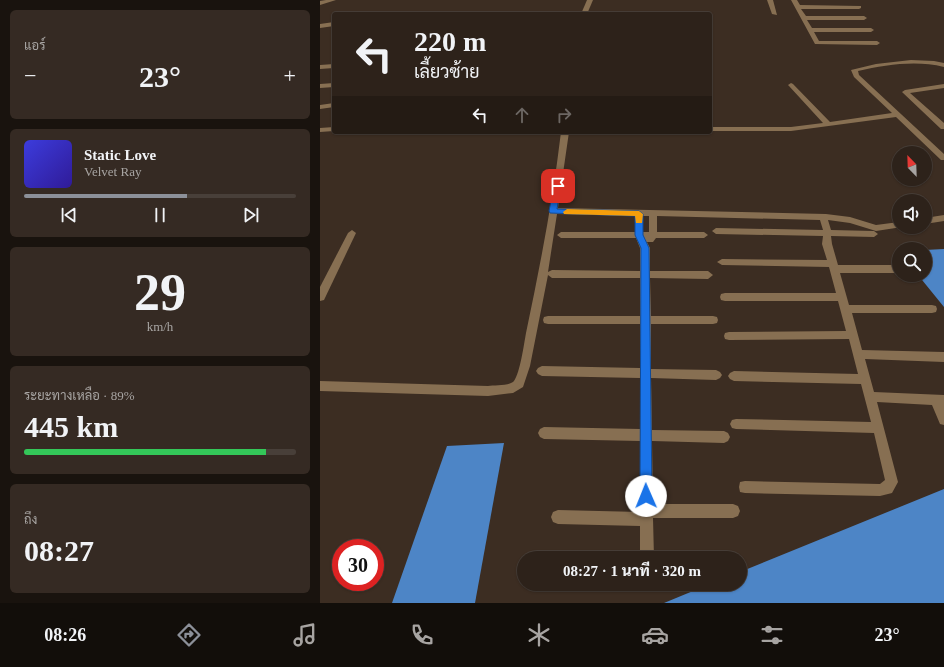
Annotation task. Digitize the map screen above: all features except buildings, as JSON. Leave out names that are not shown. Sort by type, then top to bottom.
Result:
[{"type":"street","points":[[320,3],[333,0]]},
{"type":"street","points":[[585,12],[590,0]]},
{"type":"street","points":[[770,0],[775,14]]},
{"type":"street","points":[[794,0],[817,43],[877,43]]},
{"type":"street","points":[[798,7],[859,7]]},
{"type":"street","points":[[824,7],[845,43]]},
{"type":"street","points":[[804,18],[864,18]]},
{"type":"street","points":[[320,26],[332,24]]},
{"type":"street","points":[[810,30],[871,30]]},
{"type":"street","points":[[944,65],[933,62],[896,64],[854,70],[856,76],[944,158]]},
{"type":"street","points":[[320,67],[332,66]]},
{"type":"street","points":[[320,86],[332,85]]},
{"type":"street","points":[[791,85],[828,124]]},
{"type":"street","points":[[943,87],[905,92],[944,126]]},
{"type":"street","points":[[320,106],[332,105]]},
{"type":"street","points":[[712,129],[791,129],[897,115]]},
{"type":"street","points":[[320,130],[332,129]]},
{"type":"street","points":[[320,386],[488,391],[513,388],[519,384],[525,366],[533,327],[560,173],[565,134]]},
{"type":"street","points":[[553,211],[639,214],[812,216],[850,220],[876,228],[892,226]]},
{"type":"street","points":[[639,214],[639,235],[645,248],[644,320],[647,551]]},
{"type":"street","points":[[645,248],[653,235],[653,214]]},
{"type":"street","points":[[745,487],[880,490],[887,488],[892,482],[846,309],[824,238],[812,216]]},
{"type":"street","points":[[823,217],[824,238]]},
{"type":"street","points":[[932,220],[944,218]]},
{"type":"street","points":[[320,297],[352,232]]},
{"type":"street","points":[[716,232],[824,238],[874,234]]},
{"type":"street","points":[[561,234],[704,235]]},
{"type":"street","points":[[722,262],[892,269]]},
{"type":"street","points":[[552,274],[644,273],[708,275]]},
{"type":"street","points":[[725,297],[842,297]]},
{"type":"street","points":[[846,309],[932,309]]},
{"type":"street","points":[[548,320],[713,320]]},
{"type":"street","points":[[729,336],[853,335]]},
{"type":"street","points":[[859,354],[944,357]]},
{"type":"street","points":[[542,371],[716,374]]},
{"type":"street","points":[[734,376],[865,379]]},
{"type":"street","points":[[870,398],[940,400],[944,420]]},
{"type":"street","points":[[736,424],[877,428]]},
{"type":"street","points":[[544,433],[646,436],[724,436]]},
{"type":"street","points":[[558,516],[647,515],[733,511]]},
{"type":"water","points":[[944,249],[944,307],[924,282],[932,282],[932,250]]},
{"type":"water","points":[[504,443],[475,603],[392,603],[447,446]]},
{"type":"water","points":[[944,489],[944,603],[664,603],[693,591],[747,591],[747,569]]},
{"type":"slow traffic","points":[[567,212],[639,214],[639,221]]},
{"type":"route","points":[[558,186],[553,211],[639,214],[639,235],[645,248],[646,496]]}]
